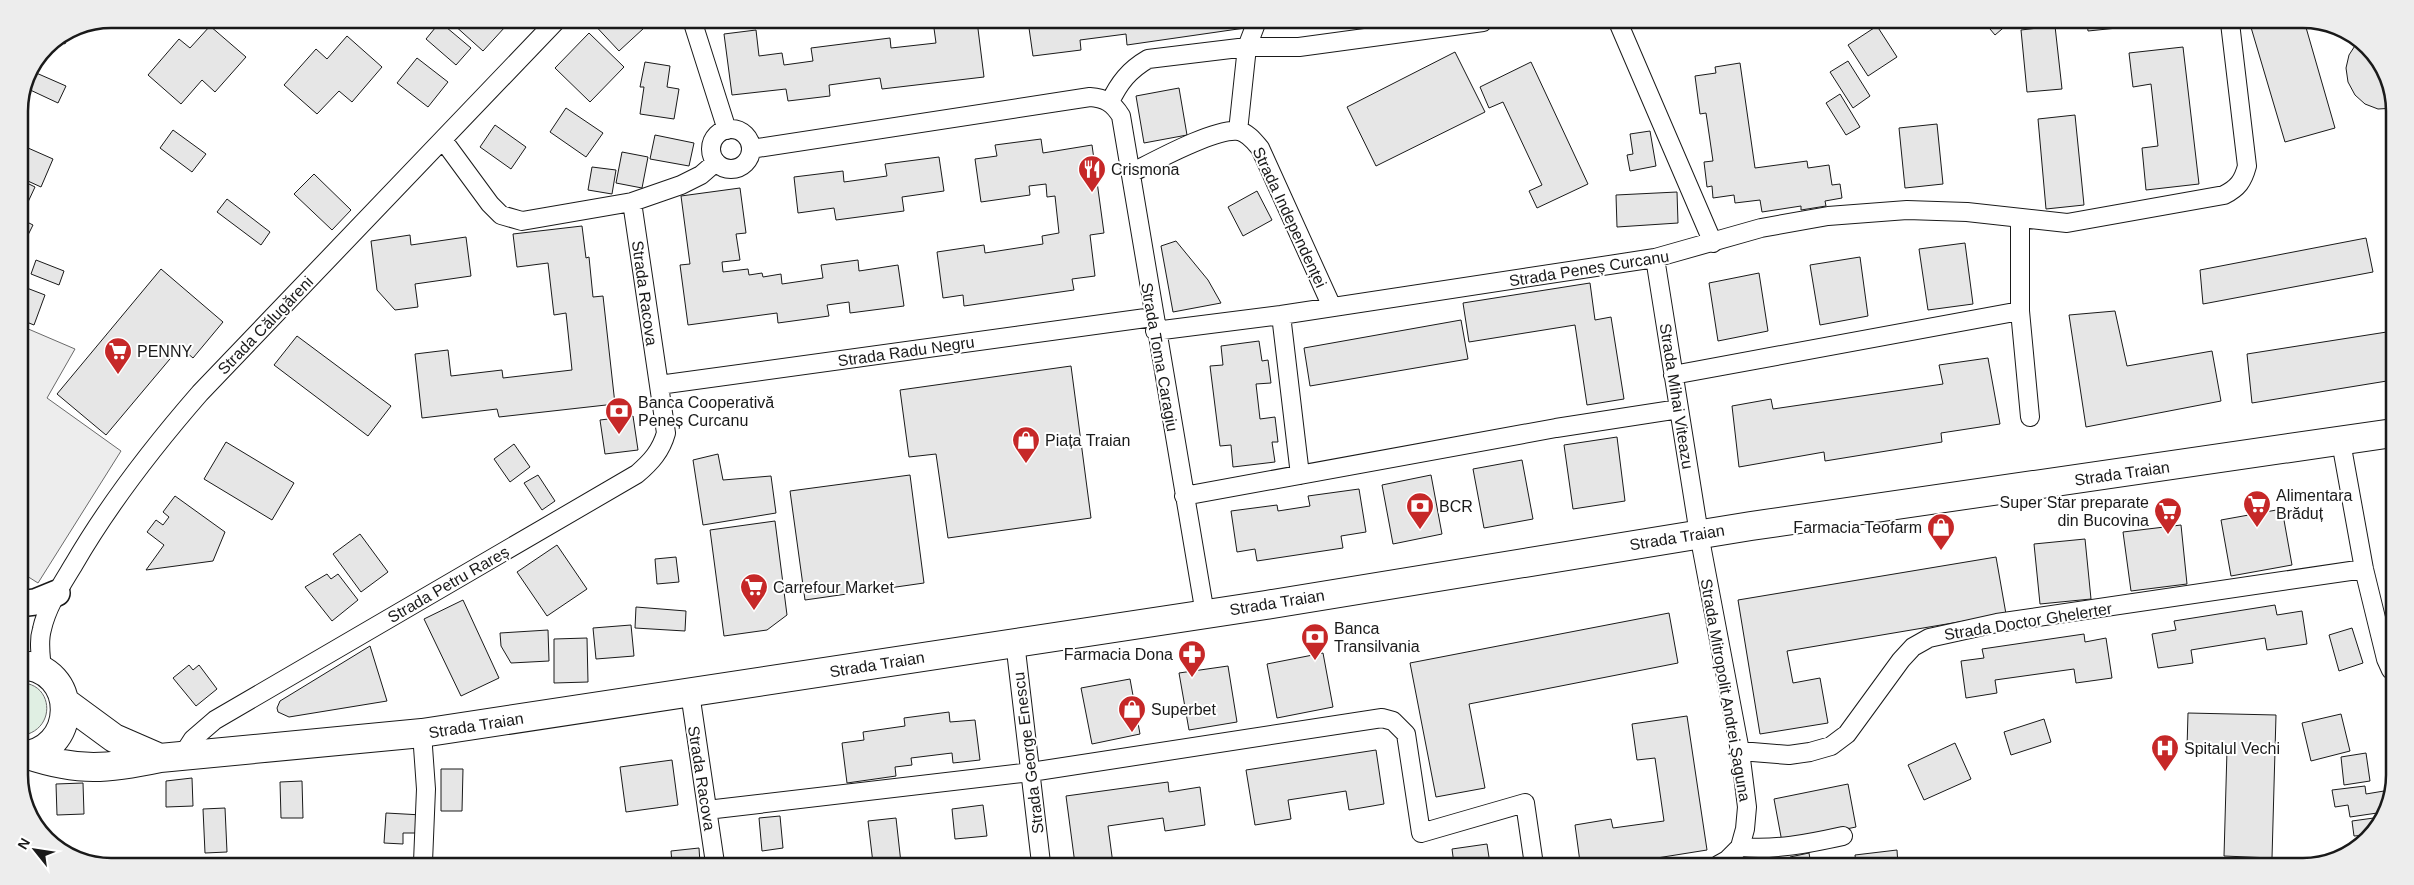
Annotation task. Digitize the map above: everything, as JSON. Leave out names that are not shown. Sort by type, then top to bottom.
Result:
[{"type":"main road","name":"Strada Traian","points":[[28,758],[84,769],[126,765],[171,757],[422,733],[1205,614],[1698,534],[2386,435]]},
{"type":"main road","points":[[28,664],[59,687],[65,702],[63,725],[58,736],[40,752],[28,755]]},
{"type":"main road","name":"Strada Traian","points":[[65,702],[114,738],[171,757]]},
{"type":"street","name":"Strada Călugăreni","points":[[28,662],[40,646],[42,628],[57,593],[107,510],[158,442],[200,393],[548,28]]},
{"type":"street","points":[[695,28],[727,130]]},
{"type":"street","points":[[1238,131],[1247,47],[1254,28]]},
{"type":"street","points":[[751,149],[1090,96],[1110,102],[1124,78],[1134,67],[1148,59],[1247,47],[1299,47],[1439,28]]},
{"type":"street","points":[[1621,28],[1713,243]]},
{"type":"street","name":"Strada Peneș Curcanu","points":[[1154,324],[1281,316],[1655,258],[1761,228],[1828,216],[1908,210],[1966,212],[2067,223],[2224,195],[2236,189],[2244,178],[2247,166],[2230,28]]},
{"type":"street","name":"Strada Toma Caragiu","points":[[1110,102],[1121,116],[1154,324],[1205,614]]},
{"type":"street","points":[[727,130],[734,130],[746,136],[751,149],[748,160],[738,168],[726,169],[716,162],[712,156],[712,143],[715,137],[727,130]]},
{"type":"street","name":"Strada Independenței","points":[[1131,173],[1209,137],[1238,131],[1250,136],[1260,148],[1332,307]]},
{"type":"street","points":[[443,140],[490,204],[510,219],[522,221],[632,202],[681,185],[701,175],[716,162]]},
{"type":"street","name":"Strada Racova","points":[[632,202],[659,385]]},
{"type":"street","points":[[2020,218],[2020,311],[2030,417]]},
{"type":"street","name":"Strada Mihai Viteazu","points":[[1655,258],[1698,534]]},
{"type":"street","points":[[1673,375],[2020,311]]},
{"type":"street","points":[[1281,316],[1300,475]]},
{"type":"street","name":"Strada Radu Negru","points":[[659,385],[1154,324]]},
{"type":"street","name":"Strada Petru Rareș","points":[[171,757],[215,720],[637,474],[654,459],[663,444],[666,433],[659,385]]},
{"type":"street","points":[[1184,496],[1556,428],[1679,409]]},
{"type":"street","points":[[2341,442],[2364,569],[2386,659]]},
{"type":"street","name":"Strada Mitropolit Andrei Șaguna","points":[[1698,534],[1740,751],[1747,807],[1745,829],[1740,847]]},
{"type":"street","name":"Strada Doctor Ghelerter","points":[[1740,751],[1789,755],[1831,746],[1847,734],[1856,723],[1901,660],[1913,648],[1929,638],[1997,623],[2364,569]]},
{"type":"street","points":[[28,603],[57,593]]},
{"type":"street","name":"Strada George Enescu","points":[[1015,642],[1040,858]]},
{"type":"street","name":"Strada Racova","points":[[690,693],[714,858]]},
{"type":"street","points":[[707,810],[1031,772],[1382,718],[1393,721],[1406,734],[1421,833],[1525,803],[1533,858]]},
{"type":"street","points":[[422,733],[426,789],[423,858]]},
{"type":"street","points":[[1729,858],[1740,847],[1765,849],[1793,848],[1843,836]]},
{"type":"green space","points":[[28,684],[39,690],[45,698],[47,707],[45,717],[40,726],[28,733]]},
{"type":"shaded area","points":[[28,329],[75,349],[47,398],[121,451],[38,583],[28,577]]},
{"type":"building","points":[[208,28],[212,28],[246,57],[215,92],[202,80],[181,104],[148,75],[179,39],[190,48]]},
{"type":"building","points":[[435,28],[447,28],[471,48],[456,65],[426,39]]},
{"type":"building","points":[[457,28],[504,28],[483,51]]},
{"type":"building","points":[[597,28],[644,28],[619,51]]},
{"type":"building","points":[[934,28],[978,28],[984,77],[882,89],[880,78],[829,85],[830,96],[788,101],[786,89],[732,95],[724,34],[756,30],[759,56],[782,53],[784,65],[813,61],[811,48],[890,38],[891,48],[936,43]]},
{"type":"building","points":[[1029,28],[1245,28],[1127,45],[1126,34],[1080,40],[1081,50],[1033,56]]},
{"type":"building","points":[[1874,28],[1878,28],[1897,57],[1868,76],[1848,45]]},
{"type":"building","points":[[1989,28],[2003,28],[1995,35]]},
{"type":"building","points":[[2055,28],[2062,89],[2027,92],[2021,30]]},
{"type":"building","points":[[2088,28],[2117,28],[2088,31]]},
{"type":"building","points":[[2251,28],[2306,28],[2335,128],[2285,142]]},
{"type":"building","points":[[589,33],[624,67],[590,102],[555,68]]},
{"type":"building","points":[[347,36],[382,67],[352,102],[339,91],[317,114],[284,85],[316,49],[327,59]]},
{"type":"building","points":[[2355,46],[2369,60],[2382,84],[2386,109],[2378,109],[2365,104],[2355,95],[2348,82],[2346,68],[2349,55]]},
{"type":"building","points":[[2183,47],[2199,184],[2146,190],[2142,148],[2158,146],[2151,84],[2133,87],[2129,53]]},
{"type":"building","points":[[1455,52],[1485,112],[1376,166],[1347,107]]},
{"type":"building","points":[[417,58],[448,82],[428,107],[397,83]]},
{"type":"building","points":[[1848,61],[1870,96],[1853,108],[1830,72]]},
{"type":"building","points":[[645,62],[670,66],[667,87],[679,89],[674,119],[640,114],[644,87],[640,87]]},
{"type":"building","points":[[1531,62],[1588,184],[1537,208],[1529,191],[1542,185],[1503,102],[1489,108],[1480,87]]},
{"type":"building","points":[[1740,63],[1755,168],[1807,161],[1808,168],[1829,165],[1832,185],[1840,184],[1842,198],[1825,201],[1826,206],[1801,210],[1801,206],[1762,212],[1760,200],[1735,203],[1734,195],[1713,198],[1712,186],[1707,187],[1704,162],[1713,161],[1706,113],[1700,114],[1695,76],[1716,73],[1715,67]]},
{"type":"building","points":[[37,73],[66,86],[58,103],[30,90]]},
{"type":"building","points":[[1179,88],[1187,135],[1144,143],[1136,96]]},
{"type":"building","points":[[1840,94],[1860,127],[1846,135],[1826,103]]},
{"type":"building","points":[[566,108],[603,133],[586,157],[550,132]]},
{"type":"building","points":[[2075,115],[2084,205],[2046,209],[2038,119]]},
{"type":"building","points":[[1937,124],[1943,184],[1905,188],[1899,128]]},
{"type":"building","points":[[495,125],[526,147],[511,169],[480,147]]},
{"type":"building","points":[[173,130],[206,154],[192,172],[160,148]]},
{"type":"building","points":[[1650,131],[1656,166],[1630,171],[1627,155],[1633,154],[1630,134]]},
{"type":"building","points":[[655,135],[694,143],[689,166],[650,159]]},
{"type":"building","points":[[1041,139],[1043,153],[1092,145],[1104,233],[1090,235],[1095,276],[1072,279],[1074,290],[964,306],[963,295],[943,298],[937,252],[984,245],[985,253],[1043,244],[1042,236],[1059,233],[1055,196],[1047,197],[1046,184],[1029,186],[1030,195],[981,202],[975,159],[997,156],[995,145]]},
{"type":"building","points":[[28,148],[53,159],[41,187],[28,181]]},
{"type":"building","points":[[622,152],[648,157],[642,188],[616,183]]},
{"type":"building","points":[[939,157],[944,191],[902,197],[904,211],[836,220],[834,208],[798,213],[794,177],[843,171],[844,182],[887,176],[885,164]]},
{"type":"building","points":[[592,167],[616,170],[612,194],[588,190]]},
{"type":"building","points":[[314,174],[351,210],[332,230],[294,194]]},
{"type":"building","points":[[28,184],[35,187],[28,202]]},
{"type":"building","points":[[740,188],[746,233],[736,234],[740,260],[722,262],[723,272],[748,269],[749,275],[762,273],[763,277],[781,274],[782,284],[823,278],[821,265],[858,260],[859,271],[898,265],[904,306],[850,313],[849,302],[827,305],[829,316],[778,323],[777,313],[688,325],[680,265],[690,264],[681,196]]},
{"type":"building","points":[[1257,191],[1272,220],[1243,236],[1228,207]]},
{"type":"building","points":[[1677,192],[1678,223],[1617,227],[1616,195]]},
{"type":"building","points":[[227,199],[270,232],[261,245],[217,212]]},
{"type":"building","points":[[28,222],[33,225],[28,235]]},
{"type":"building","points":[[582,226],[586,258],[589,257],[593,297],[603,296],[615,404],[499,417],[497,409],[422,418],[415,354],[448,350],[451,376],[502,370],[503,378],[572,370],[566,313],[554,315],[548,263],[517,267],[513,234]]},
{"type":"building","points":[[410,235],[411,245],[466,237],[471,276],[415,284],[418,307],[395,310],[377,290],[371,241]]},
{"type":"building","points":[[2366,238],[2373,272],[2203,304],[2200,270]]},
{"type":"building","points":[[1176,241],[1208,280],[1221,303],[1173,312],[1161,246]]},
{"type":"building","points":[[1965,243],[1973,304],[1928,310],[1919,249]]},
{"type":"building","points":[[1860,257],[1868,316],[1820,325],[1810,265]]},
{"type":"building","points":[[36,260],[64,271],[59,285],[31,274]]},
{"type":"building","points":[[161,269],[223,322],[193,358],[180,347],[106,435],[57,394]]},
{"type":"building","points":[[1759,273],[1768,331],[1718,341],[1709,283]]},
{"type":"building","points":[[1590,283],[1595,320],[1611,317],[1624,399],[1587,405],[1575,325],[1469,342],[1463,303]]},
{"type":"building","points":[[28,288],[45,295],[34,325],[28,323]]},
{"type":"building","points":[[2115,311],[2127,366],[2212,351],[2221,401],[2086,427],[2069,315]]},
{"type":"building","points":[[1461,320],[1468,359],[1310,386],[1304,348]]},
{"type":"building","points":[[2386,332],[2386,381],[2252,403],[2247,354]]},
{"type":"building","points":[[297,336],[391,406],[368,436],[274,365]]},
{"type":"building","points":[[1259,341],[1262,361],[1268,360],[1271,383],[1256,384],[1260,419],[1275,417],[1278,442],[1272,442],[1275,462],[1233,467],[1231,445],[1220,446],[1210,366],[1223,365],[1221,346]]},
{"type":"building","points":[[1988,358],[2000,424],[1941,433],[1942,442],[1825,461],[1824,452],[1739,467],[1732,406],[1771,399],[1773,409],[1943,384],[1939,365]]},
{"type":"building","points":[[1071,366],[1091,518],[948,538],[936,454],[909,457],[900,390]]},
{"type":"building","name":"Banca Cooperativă Peneș Curcanu","points":[[633,416],[638,450],[605,454],[600,420]]},
{"type":"building","points":[[1617,437],[1625,501],[1573,509],[1564,445]]},
{"type":"building","points":[[226,442],[294,483],[272,520],[204,479]]},
{"type":"building","points":[[514,444],[530,467],[510,482],[494,459]]},
{"type":"building","points":[[718,454],[723,480],[771,476],[776,513],[703,525],[693,460]]},
{"type":"building","points":[[1522,460],[1533,519],[1484,528],[1473,469]]},
{"type":"building","points":[[538,475],[555,501],[542,510],[524,483]]},
{"type":"building","points":[[910,475],[924,583],[805,600],[790,491]]},
{"type":"building","points":[[1431,475],[1442,534],[1393,544],[1382,485]]},
{"type":"building","points":[[1359,489],[1366,532],[1341,536],[1343,548],[1257,561],[1255,549],[1237,552],[1231,511],[1277,505],[1278,511],[1310,506],[1308,496]]},
{"type":"building","points":[[175,496],[225,532],[213,561],[146,570],[164,545],[147,532],[156,520],[163,525],[169,517],[163,512]]},
{"type":"building","points":[[2282,509],[2292,565],[2231,576],[2221,520]]},
{"type":"building","points":[[775,521],[787,615],[767,630],[724,636],[710,530]]},
{"type":"building","points":[[2181,525],[2187,584],[2131,591],[2123,532]]},
{"type":"building","points":[[360,534],[388,572],[361,592],[333,554]]},
{"type":"building","points":[[2085,539],[2091,599],[2040,604],[2034,544]]},
{"type":"building","points":[[557,545],[587,589],[547,616],[517,572]]},
{"type":"building","points":[[676,557],[679,582],[657,584],[655,559]]},
{"type":"building","points":[[1996,557],[2006,614],[1787,651],[1793,683],[1820,678],[1828,723],[1760,734],[1738,600]]},
{"type":"building","points":[[327,574],[331,579],[338,574],[358,600],[332,621],[305,587]]},
{"type":"building","points":[[463,600],[499,678],[461,696],[424,619]]},
{"type":"building","points":[[2275,605],[2277,615],[2302,611],[2307,644],[2267,650],[2265,638],[2191,650],[2193,663],[2158,668],[2152,634],[2176,630],[2174,621]]},
{"type":"building","points":[[636,607],[686,611],[685,631],[635,628]]},
{"type":"building","points":[[1669,613],[1678,663],[1469,704],[1485,788],[1436,797],[1410,663]]},
{"type":"building","points":[[631,625],[634,656],[596,659],[593,628]]},
{"type":"building","points":[[2352,628],[2363,663],[2339,671],[2329,635]]},
{"type":"building","points":[[548,630],[549,661],[511,663],[501,646],[500,633]]},
{"type":"building","points":[[2084,634],[2085,642],[2106,638],[2112,678],[2076,683],[2074,669],[1995,680],[1997,693],[1966,698],[1961,661],[1984,658],[1982,649]]},
{"type":"building","points":[[587,638],[588,682],[554,683],[554,639]]},
{"type":"building","points":[[370,646],[387,701],[289,717],[278,712],[277,708],[280,701]]},
{"type":"building","points":[[1323,653],[1333,707],[1277,718],[1267,664]]},
{"type":"building","points":[[189,665],[193,670],[199,665],[217,689],[196,706],[173,678]]},
{"type":"building","points":[[1228,666],[1237,722],[1189,730],[1179,673]]},
{"type":"building","points":[[1130,679],[1140,734],[1092,744],[1081,688]]},
{"type":"building","points":[[949,712],[950,722],[975,720],[980,760],[953,763],[952,753],[911,758],[912,765],[895,767],[896,776],[847,783],[842,743],[864,740],[863,732],[905,726],[904,718]]},
{"type":"building","points":[[2188,713],[2276,715],[2272,858],[2224,856],[2227,750],[2187,748]]},
{"type":"building","points":[[2341,714],[2350,751],[2311,761],[2302,723]]},
{"type":"building","points":[[1687,716],[1707,850],[1657,858],[1579,858],[1575,825],[1611,819],[1613,828],[1664,821],[1655,758],[1637,760],[1632,724]]},
{"type":"building","points":[[2044,719],[2051,742],[2011,755],[2004,732]]},
{"type":"building","points":[[1955,743],[1971,779],[1924,800],[1908,765]]},
{"type":"building","points":[[1376,750],[1384,804],[1349,810],[1346,791],[1288,800],[1291,819],[1255,825],[1246,770]]},
{"type":"building","points":[[2366,753],[2370,781],[2344,785],[2341,757]]},
{"type":"building","points":[[672,760],[678,805],[626,812],[620,767]]},
{"type":"building","points":[[441,769],[463,769],[462,811],[441,811]]},
{"type":"building","points":[[192,778],[193,806],[166,807],[166,781]]},
{"type":"building","points":[[302,781],[303,818],[281,818],[280,782]]},
{"type":"building","points":[[1168,782],[1169,792],[1200,787],[1205,825],[1165,831],[1163,818],[1108,826],[1112,858],[1074,858],[1066,796]]},
{"type":"building","points":[[83,783],[84,814],[57,815],[56,784]]},
{"type":"building","points":[[1848,784],[1856,827],[1782,842],[1774,799]]},
{"type":"building","points":[[2365,786],[2366,794],[2385,791],[2377,813],[2350,817],[2348,805],[2335,807],[2332,790]]},
{"type":"building","points":[[983,805],[987,836],[955,839],[952,809]]},
{"type":"building","points":[[225,808],[227,852],[205,853],[203,809]]},
{"type":"building","points":[[386,813],[422,815],[421,833],[403,833],[403,844],[384,843]]},
{"type":"building","points":[[780,816],[783,848],[762,851],[759,818]]},
{"type":"building","points":[[896,818],[900,858],[872,858],[868,821]]},
{"type":"building","points":[[2373,818],[2359,836],[2354,836],[2352,821]]},
{"type":"building","points":[[1487,844],[1489,858],[1453,858],[1452,849]]},
{"type":"building","points":[[699,848],[700,858],[672,858],[671,851]]},
{"type":"building","points":[[1897,850],[1898,858],[1855,858],[1855,855]]},
{"type":"building","points":[[1809,853],[1810,858],[1790,858]]},
{"type":"place","name":"Crismona","points":[[1092,193]]},
{"type":"place","name":"PENNY","points":[[118,375]]},
{"type":"place","name":"Banca Cooperativă Peneș Curcanu","points":[[619,435]]},
{"type":"place","name":"Piața Traian","points":[[1026,464]]},
{"type":"place","name":"Alimentara Brăduț","points":[[2257,528]]},
{"type":"place","name":"BCR","points":[[1420,530]]},
{"type":"place","name":"Super Star preparate din Bucovina","points":[[2168,535]]},
{"type":"place","name":"Farmacia Teofarm","points":[[1941,551]]},
{"type":"place","name":"Carrefour Market","points":[[754,611]]},
{"type":"place","name":"Banca Transilvania","points":[[1315,661]]},
{"type":"place","name":"Farmacia Dona","points":[[1192,678]]},
{"type":"place","name":"Superbet","points":[[1132,733]]},
{"type":"place","name":"Spitalul Vechi","points":[[2165,772]]}]
